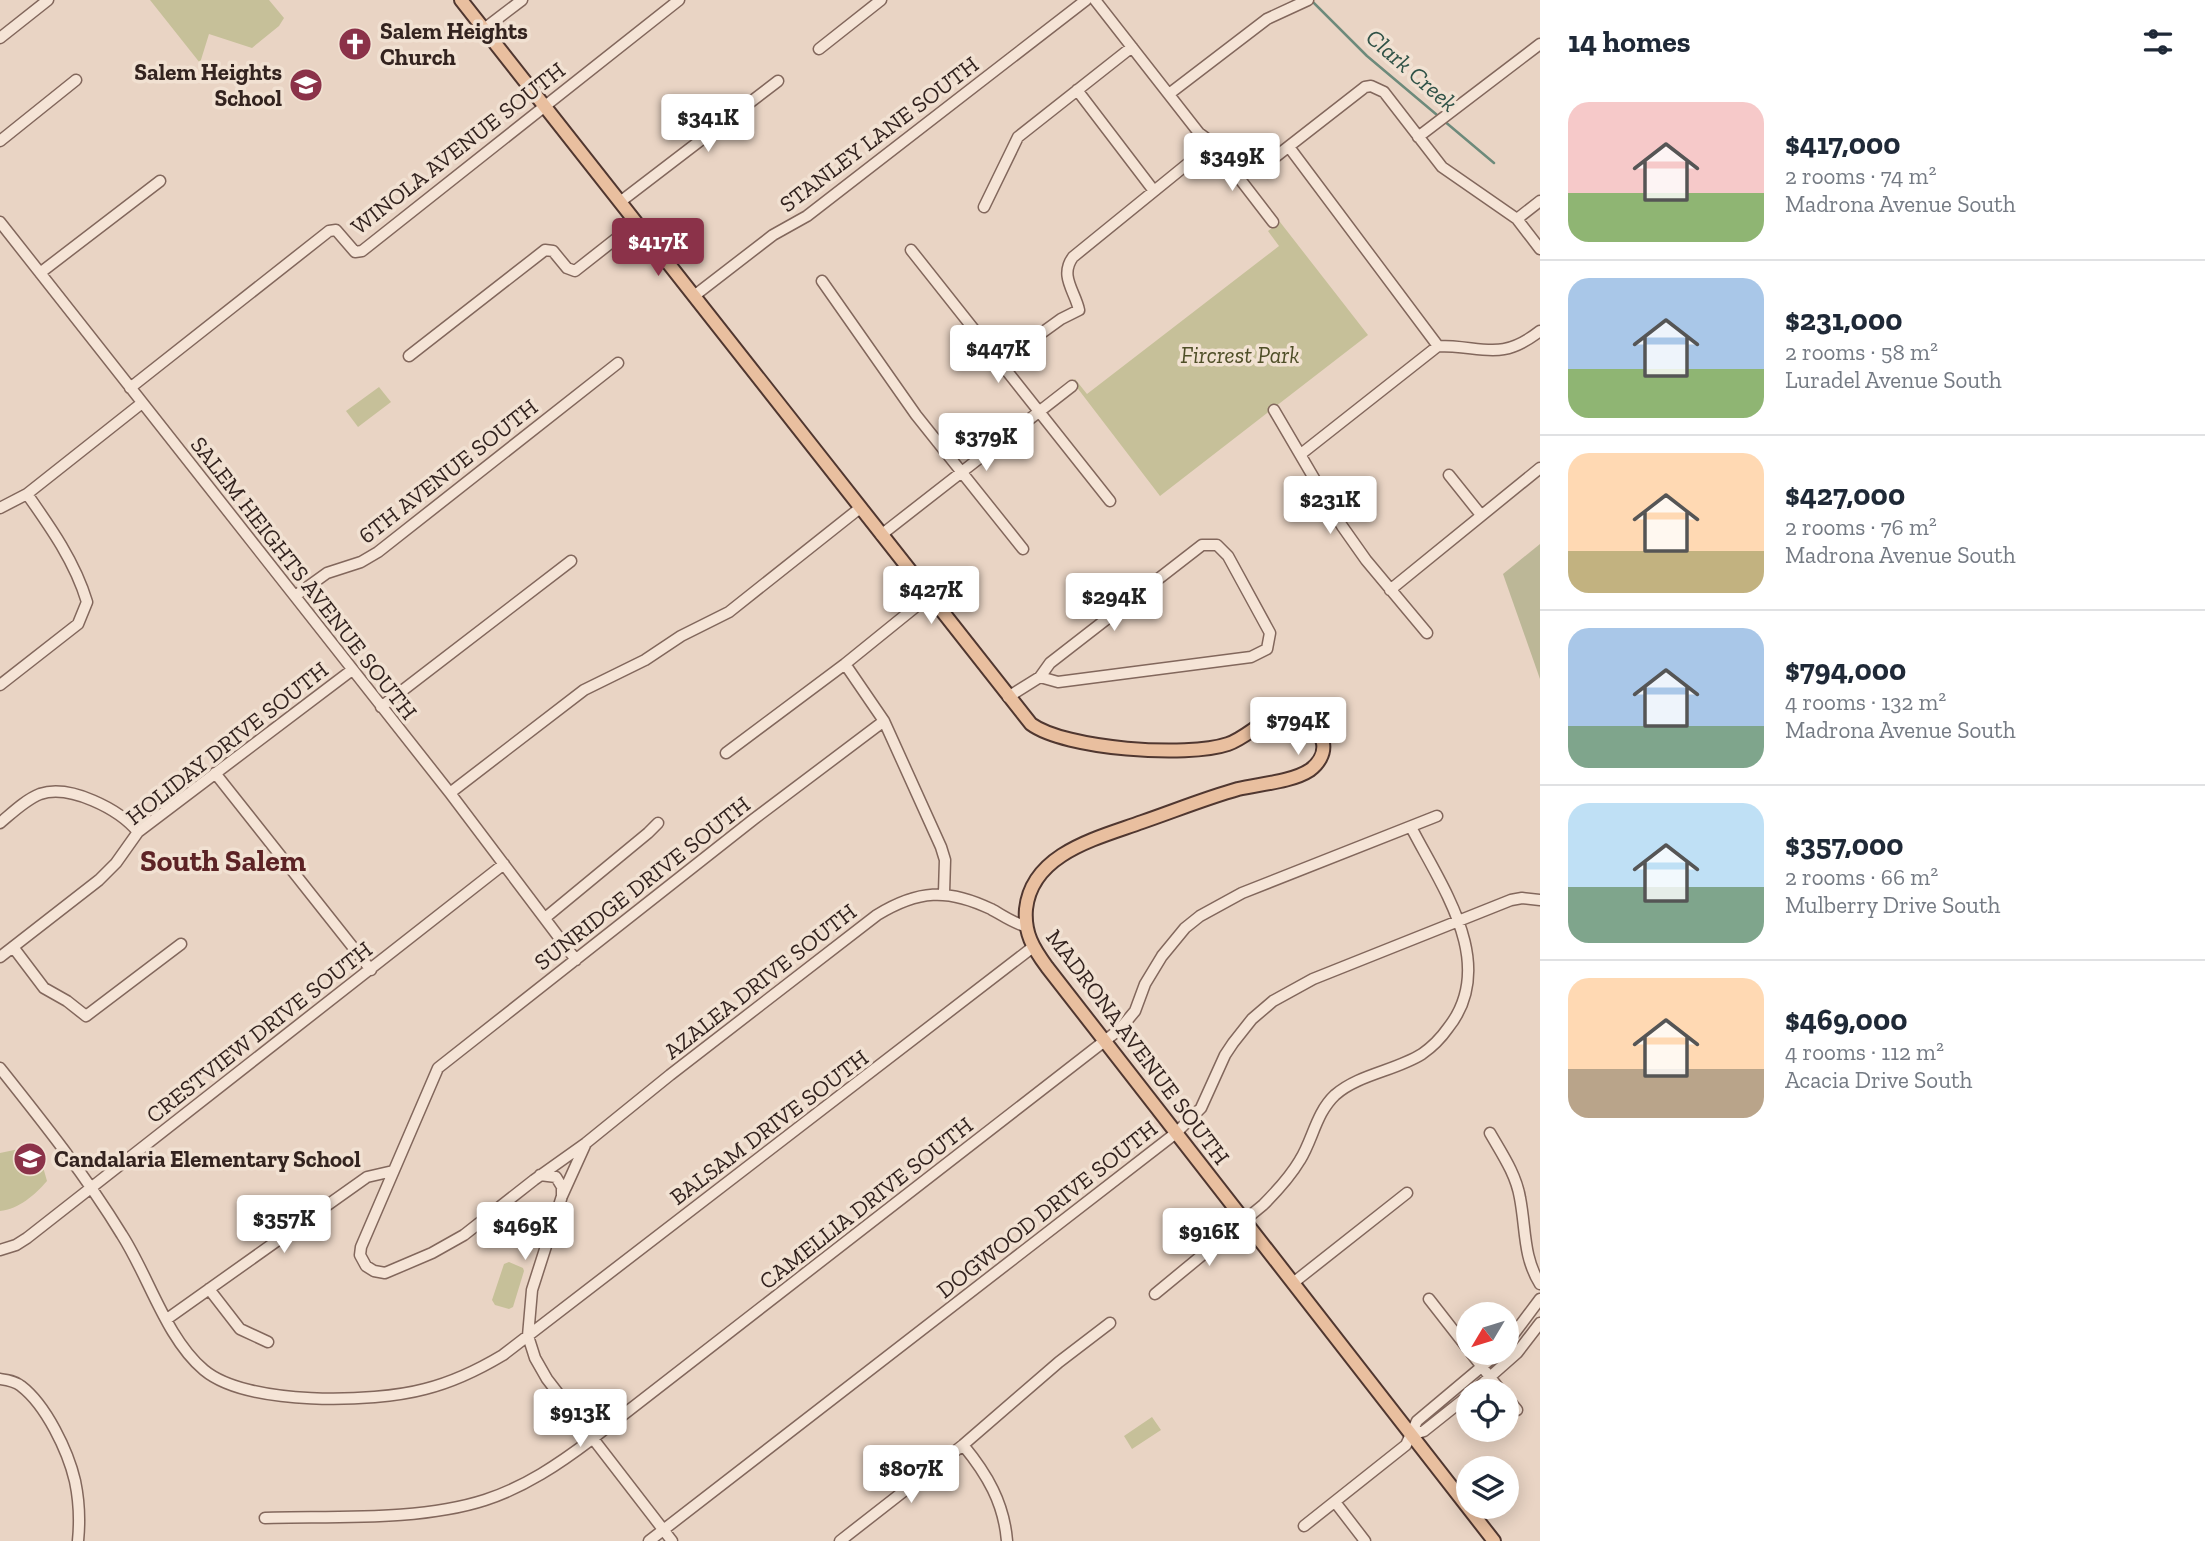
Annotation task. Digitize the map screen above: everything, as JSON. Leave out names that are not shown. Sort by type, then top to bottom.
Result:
[{"type":"main road","name":"MADRONA AVENUE SOUTH","points":[[461,0],[1031,724],[1070,741],[1154,750],[1207,748],[1234,742],[1270,719],[1289,713],[1310,722],[1320,734],[1323,753],[1316,765],[1303,774],[1237,789],[1194,803],[1104,836],[1060,856],[1050,863],[1033,884],[1025,926],[1033,947],[1104,1042],[1494,1541]]},
{"type":"street","points":[[0,38],[48,0]]},
{"type":"street","points":[[484,29],[522,0]]},
{"type":"street","name":"WINOLA AVENUE SOUTH","points":[[130,388],[329,231],[337,230],[355,251],[362,251],[679,0]]},
{"type":"street","points":[[819,49],[881,0]]},
{"type":"street","name":"STANLEY LANE SOUTH","points":[[694,296],[773,235],[807,216],[1086,0]]},
{"type":"street","points":[[1095,0],[1199,133],[1226,153],[1263,163],[1276,157],[1359,91],[1371,86],[1384,92],[1442,167],[1517,219],[1540,249]]},
{"type":"street","points":[[1169,94],[1267,19],[1308,0]]},
{"type":"street","points":[[1418,137],[1540,44]]},
{"type":"street","points":[[984,207],[1018,138],[1132,47]]},
{"type":"street","points":[[0,141],[76,80]]},
{"type":"street","points":[[620,202],[778,81]]},
{"type":"street","points":[[1077,90],[1154,191]]},
{"type":"street","points":[[1043,332],[1079,310],[1067,276],[1070,260],[1212,144]]},
{"type":"street","points":[[1289,147],[1429,330],[1438,346]]},
{"type":"street","points":[[1226,153],[1227,161],[1273,222]]},
{"type":"street","points":[[40,273],[160,181]]},
{"type":"street","points":[[1517,219],[1540,201]]},
{"type":"street","name":"SALEM HEIGHTS AVENUE SOUTH","points":[[0,222],[450,793],[576,960]]},
{"type":"street","points":[[409,356],[545,250],[553,251],[566,268],[575,271],[636,223]]},
{"type":"street","points":[[911,250],[1110,501]]},
{"type":"street","points":[[822,281],[916,415],[1023,549]]},
{"type":"street","points":[[1301,454],[1438,346],[1507,350],[1525,343],[1540,331]]},
{"type":"street","name":"6TH AVENUE SOUTH","points":[[295,596],[327,573],[361,562],[378,552],[618,363]]},
{"type":"street","points":[[881,535],[1072,386]]},
{"type":"street","points":[[0,508],[27,494],[142,403]]},
{"type":"street","points":[[1274,411],[1342,526],[1390,590],[1427,633]]},
{"type":"street","points":[[1390,590],[1540,468]]},
{"type":"street","points":[[1449,475],[1481,515]]},
{"type":"street","points":[[0,685],[78,624],[87,602],[59,540],[27,494]]},
{"type":"street","points":[[450,793],[584,690],[645,660],[681,636],[729,612],[860,508]]},
{"type":"street","points":[[1008,697],[1040,677],[1050,663],[1202,545],[1217,545],[1228,556],[1270,633],[1267,649],[1251,657],[1058,682],[1040,677]]},
{"type":"street","points":[[381,707],[572,561]]},
{"type":"street","points":[[726,753],[845,664],[929,596]]},
{"type":"street","points":[[845,664],[884,721],[941,847],[945,860],[944,893]]},
{"type":"street","name":"HOLIDAY DRIVE SOUTH","points":[[0,957],[99,880],[116,863],[138,832],[352,670]]},
{"type":"street","name":"SUNRIDGE DRIVE SOUTH","points":[[362,1261],[361,1247],[432,1081],[443,1063],[754,819],[884,721]]},
{"type":"street","points":[[215,773],[371,970]]},
{"type":"street","points":[[0,823],[32,798],[57,792],[90,798],[122,817],[138,832]]},
{"type":"street","name":"CAMELLIA DRIVE SOUTH","points":[[265,1518],[414,1513],[449,1509],[485,1500],[522,1485],[592,1440],[1120,1029],[1135,1011],[1145,984],[1161,956],[1185,928],[1200,916],[1242,893],[1437,816]]},
{"type":"street","points":[[545,918],[658,822]]},
{"type":"street","points":[[1155,1294],[1263,1205],[1288,1178],[1300,1161],[1320,1115],[1335,1096],[1354,1083],[1420,1055],[1437,1041],[1455,1020],[1463,1004],[1469,973],[1465,938],[1411,827]]},
{"type":"street","name":"CRESTVIEW DRIVE SOUTH","points":[[0,1250],[16,1245],[90,1189],[504,864]]},
{"type":"street","name":"AZALEA DRIVE SOUTH","points":[[362,1261],[374,1271],[385,1273],[432,1253],[464,1235],[877,915],[904,899],[944,893],[968,899],[1025,926]]},
{"type":"street","name":"DOGWOOD DRIVE SOUTH","points":[[649,1541],[1176,1133],[1201,1108],[1233,1043],[1252,1019],[1273,1001],[1313,979],[1511,900],[1540,900]]},
{"type":"street","points":[[13,947],[44,988],[86,1016],[181,944]]},
{"type":"street","name":"BALSAM DRIVE SOUTH","points":[[0,1068],[57,1140],[122,1234],[178,1340],[205,1371],[228,1385],[269,1396],[391,1396],[458,1379],[482,1367],[528,1336],[1033,947]]},
{"type":"street","points":[[1490,1133],[1513,1175],[1521,1200],[1525,1246],[1530,1265],[1540,1284]]},
{"type":"street","points":[[586,1143],[562,1196],[532,1290],[528,1336],[547,1379],[672,1541]]},
{"type":"street","points":[[167,1319],[367,1177],[393,1171]]},
{"type":"street","points":[[540,1175],[556,1178],[562,1187],[562,1196]]},
{"type":"street","points":[[1293,1283],[1407,1193]]},
{"type":"street","points":[[209,1289],[240,1329],[268,1342]]},
{"type":"street","points":[[1429,1299],[1456,1333]]},
{"type":"street","points":[[1519,1327],[1540,1299]]},
{"type":"street","points":[[840,1541],[963,1445],[1059,1362],[1110,1323]]},
{"type":"street","points":[[1482,1367],[1491,1378],[1517,1353],[1540,1323]]},
{"type":"street","points":[[1304,1526],[1406,1445],[1417,1421],[1484,1365]]},
{"type":"street","points":[[0,1379],[19,1385],[28,1393],[57,1434],[75,1481],[79,1513],[78,1541]]},
{"type":"street","points":[[1411,1435],[1424,1431],[1456,1406]]},
{"type":"street","points":[[963,1445],[994,1489],[1006,1526],[1007,1541]]},
{"type":"street","points":[[1335,1502],[1365,1541]]},
{"type":"green space","points":[[150,0],[269,0],[284,18],[279,26],[252,48],[209,34],[200,63]]},
{"type":"green space","name":"Fircrest Park","points":[[1280,222],[1368,335],[1160,496],[1072,381],[1075,379],[1087,394],[1279,246],[1268,231]]},
{"type":"green space","points":[[379,387],[391,402],[358,427],[346,411]]},
{"type":"green space","points":[[28,1150],[43,1167],[47,1181],[26,1200],[0,1211],[0,1153]]},
{"type":"green space","points":[[509,1262],[524,1271],[513,1307],[509,1309],[495,1305],[492,1300],[504,1264]]},
{"type":"green space","points":[[1152,1417],[1161,1430],[1132,1449],[1124,1436]]},
{"type":"shaded area","points":[[1540,544],[1540,679],[1503,574]]},
{"type":"waterway","name":"Clark Creek","points":[[1311,0],[1367,56],[1494,163]]},
{"type":"place","name":"Salem Heights Church","points":[[355,44]]},
{"type":"place","name":"Salem Heights School","points":[[306,85]]},
{"type":"place","name":"Candalaria Elementary School","points":[[30,1159]]},
{"type":"district","name":"South Salem","points":[[223,861]]}]
